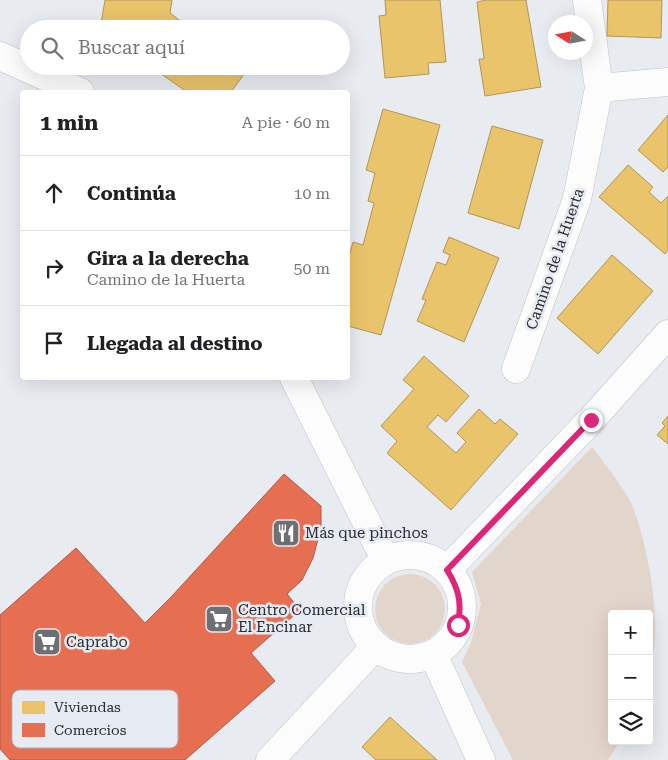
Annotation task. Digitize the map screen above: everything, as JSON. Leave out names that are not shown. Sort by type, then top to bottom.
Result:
[{"type":"street","name":"Camino de la Huerta","points":[[516,369],[577,199],[599,88],[588,0]]},
{"type":"street","points":[[0,56],[20,65]]},
{"type":"street","points":[[42,75],[76,90]]},
{"type":"street","points":[[599,88],[668,82]]},
{"type":"street","points":[[447,570],[591,420],[668,334]]},
{"type":"street","points":[[295,380],[386,560]]},
{"type":"street","points":[[407,555],[428,558],[447,570],[458,587],[462,606],[458,625],[449,642],[433,654],[413,660],[393,656],[375,647],[363,630],[358,611],[360,591],[370,573],[386,560],[407,555]]},
{"type":"street","points":[[270,760],[375,647]]},
{"type":"street","points":[[433,654],[481,760]]},
{"type":"shaded area","points":[[592,447],[633,507],[649,567],[655,612],[653,655],[653,610],[608,610],[608,745],[617,745],[608,760],[513,760],[462,662],[471,643],[481,604],[472,572]]},
{"type":"shaded area","points":[[417,574],[430,580],[439,589],[443,595],[445,609],[443,623],[435,634],[424,642],[403,644],[396,642],[385,634],[377,623],[375,602],[377,595],[385,584],[396,576]]},
{"type":"building: Viviendas","points":[[105,0],[172,0],[170,13],[179,20],[102,20]]},
{"type":"building: Viviendas","points":[[385,0],[440,0],[446,62],[428,63],[429,74],[385,78],[379,16],[386,15]]},
{"type":"building: Viviendas","points":[[486,0],[526,0],[541,87],[485,96],[479,59],[484,59],[477,2]]},
{"type":"building: Viviendas","points":[[608,0],[662,0],[661,38],[607,36]]},
{"type":"building: Viviendas","points":[[163,75],[243,75],[232,90],[184,90]]},
{"type":"building: Viviendas","points":[[383,109],[440,125],[381,335],[350,327],[350,253],[353,242],[363,245],[374,203],[368,201],[375,173],[366,170]]},
{"type":"building: Viviendas","points":[[668,115],[668,167],[663,172],[638,150]]},
{"type":"building: Viviendas","points":[[492,126],[543,140],[519,229],[468,213]]},
{"type":"building: Viviendas","points":[[628,165],[653,187],[649,192],[661,203],[668,196],[668,250],[665,254],[599,197]]},
{"type":"building: Viviendas","points":[[449,237],[499,258],[464,342],[417,321],[426,300],[422,299],[437,262],[446,265],[450,255],[443,252]]},
{"type":"building: Viviendas","points":[[612,255],[653,291],[598,354],[557,318]]},
{"type":"building: Viviendas","points":[[424,356],[469,396],[446,422],[438,415],[427,427],[456,453],[466,442],[457,433],[479,409],[495,424],[500,419],[518,434],[451,510],[387,453],[397,441],[381,426],[414,389],[403,380]]},
{"type":"building: Viviendas","points":[[668,416],[668,444],[657,435],[665,426],[662,423]]},
{"type":"building: Viviendas","points":[[390,717],[437,760],[376,760],[362,747]]},
{"type":"building: Comercios","name":"Centro Comercial El Encinar","points":[[284,474],[321,506],[321,528],[313,558],[302,580],[287,594],[300,610],[251,653],[275,681],[185,760],[10,760],[0,749],[0,615],[76,548],[145,623]]},
{"type":"place","name":"Más que pinchos","points":[[286,533]]},
{"type":"place","name":"Centro Comercial El Encinar","points":[[219,619]]},
{"type":"place","name":"Caprabo","points":[[47,642]]},
{"type":"route","points":[[458,625],[462,606],[458,587],[447,570],[591,420]]}]
